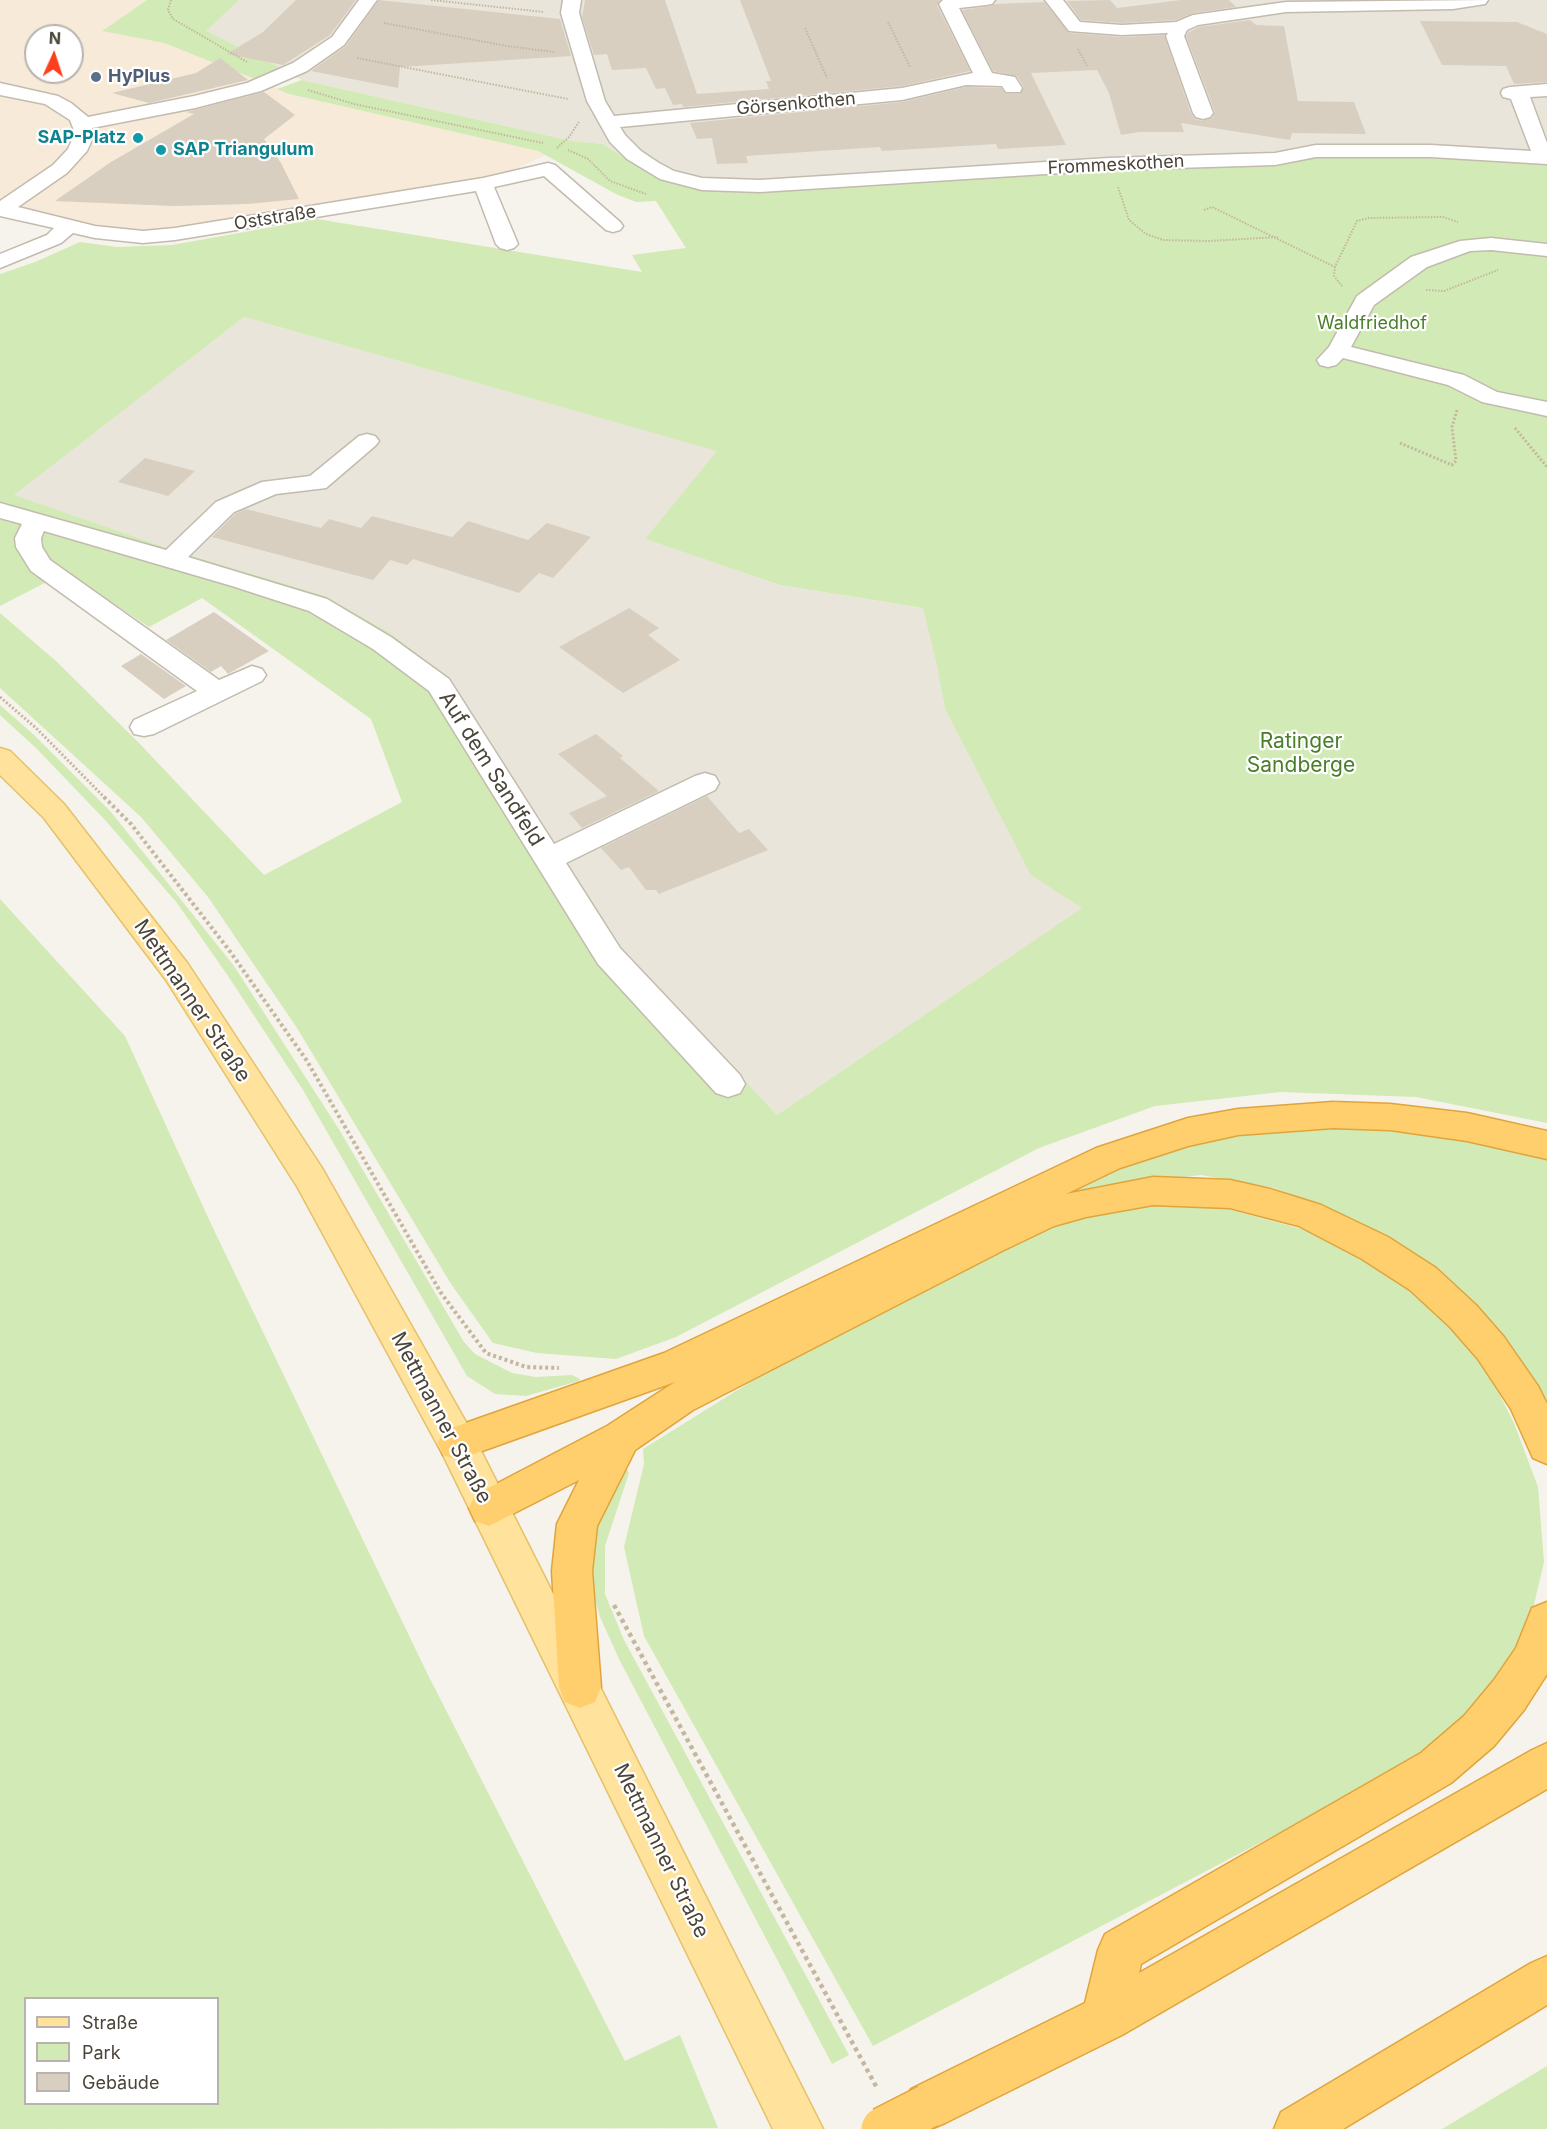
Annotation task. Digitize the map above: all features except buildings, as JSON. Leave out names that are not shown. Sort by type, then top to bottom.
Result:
[{"type":"highway","points":[[457,1443],[676,1365],[1108,1158],[1188,1132],[1239,1122],[1333,1115],[1390,1117],[1467,1127],[1547,1144]]},
{"type":"highway","points":[[489,1508],[621,1438],[680,1398],[988,1240],[1046,1214],[1127,1194],[1153,1191],[1230,1194],[1309,1215],[1375,1248],[1423,1279],[1463,1316],[1491,1348],[1525,1398],[1547,1446]]},
{"type":"highway","points":[[580,1687],[572,1571],[577,1524],[621,1438]]},
{"type":"highway","points":[[1105,2018],[1121,1950],[1436,1768],[1479,1731],[1509,1695],[1531,1662],[1547,1622]]},
{"type":"highway","points":[[883,2113],[928,2106],[1105,2018],[1547,1765]]},
{"type":"highway","points":[[1298,2129],[1547,1979]]},
{"type":"main road","name":"Mettmanner Straße","points":[[0,758],[54,811],[177,972],[310,1178],[457,1443],[800,2129]]},
{"type":"street","points":[[82,124],[195,102],[276,79],[314,59],[338,41],[368,0]]},
{"type":"street","points":[[985,78],[948,4],[986,0]]},
{"type":"street","points":[[1054,0],[1075,27],[1122,30],[1180,27],[1193,20],[1282,4],[1453,4],[1479,0]]},
{"type":"street","points":[[571,7],[591,102],[627,148]]},
{"type":"street","points":[[1180,27],[1175,36],[1203,113]]},
{"type":"street","name":"Görsenkothen","points":[[607,122],[902,94],[957,81],[985,78],[1008,81],[1013,88]]},
{"type":"street","points":[[0,89],[51,100],[73,112],[82,124],[85,133],[72,158],[1,210]]},
{"type":"street","points":[[1545,158],[1515,94],[1547,90]]},
{"type":"street","name":"Frommeskothen","points":[[627,148],[652,167],[686,182],[720,187],[1109,164],[1275,159],[1316,151],[1431,151],[1545,158]]},
{"type":"street","points":[[548,169],[613,226]]},
{"type":"street","name":"Oststraße","points":[[1,210],[121,236],[175,234],[483,184],[548,169]]},
{"type":"street","points":[[483,184],[507,244]]},
{"type":"street","points":[[0,262],[54,239],[69,226]]},
{"type":"street","points":[[1547,250],[1499,245],[1467,245],[1419,262],[1365,301],[1333,355],[1456,380],[1490,397],[1547,409]]},
{"type":"street","points":[[170,560],[225,507],[271,487],[317,483],[367,441]]},
{"type":"street","name":"Auf dem Sandfeld","points":[[0,510],[318,605],[382,643],[439,685],[609,956],[728,1084]]},
{"type":"street","points":[[36,522],[28,538],[28,547],[40,565],[217,692]]},
{"type":"street","points":[[144,727],[252,675]]},
{"type":"street","points":[[548,859],[705,783]]},
{"type":"path","points":[[171,0],[168,10],[173,19],[276,79],[354,104],[507,134],[557,147]]},
{"type":"path","points":[[431,0],[571,7]]},
{"type":"path","points":[[888,22],[920,90]]},
{"type":"path","points":[[390,24],[507,46],[581,52]]},
{"type":"path","points":[[805,28],[837,100]]},
{"type":"path","points":[[359,59],[591,102],[574,129],[557,147],[530,163],[514,169],[519,176]]},
{"type":"path","points":[[548,169],[627,148]]},
{"type":"path","points":[[1109,164],[1129,220],[1146,234],[1163,240],[1181,242],[1278,237]]},
{"type":"path","points":[[1204,210],[1212,207],[1278,237],[1335,267]]},
{"type":"path","points":[[1365,301],[1334,276],[1335,267],[1357,221],[1369,218],[1443,217],[1490,236],[1499,245]]},
{"type":"path","points":[[1399,275],[1412,284],[1437,292],[1503,268]]},
{"type":"path","points":[[1400,442],[1452,465],[1456,461],[1452,427],[1460,403],[1476,396],[1490,397],[1547,467]]},
{"type":"path","points":[[0,697],[36,728],[131,824],[229,950],[307,1062],[441,1293],[486,1353],[526,1367],[566,1368],[588,1376],[596,1392]]},
{"type":"path","points":[[612,1599],[883,2113]]},
{"type":"shaded area","points":[[0,0],[147,0],[102,31],[164,43],[240,71],[289,94],[538,151],[546,155],[515,169],[519,176],[143,237],[0,209]]},
{"type":"shaded area","points":[[239,0],[1547,0],[1547,158],[760,186],[662,181],[603,144],[572,141],[302,80],[205,31]]},
{"type":"shaded area","points":[[244,317],[718,451],[645,539],[780,585],[928,609],[945,709],[990,795],[1087,905],[777,1115],[616,943],[446,675],[390,633],[326,596],[182,553],[13,495]]},
{"type":"green space","points":[[147,0],[239,0],[206,31],[282,69],[258,80],[164,43],[102,31]]},
{"type":"green space","points":[[302,80],[572,141],[603,144],[662,181],[720,187],[1316,151],[1547,158],[1547,1123],[1416,1097],[1281,1092],[1155,1106],[1039,1148],[676,1337],[616,1359],[537,1353],[493,1343],[451,1284],[297,1028],[208,897],[141,817],[0,688],[0,613],[56,661],[139,743],[264,875],[402,802],[371,719],[202,598],[149,627],[66,572],[0,606],[0,274],[35,262],[80,242],[117,247],[172,245],[317,219],[642,272],[632,255],[686,248],[656,201],[636,202],[616,194],[538,151],[289,94],[277,89]],"holes":[[[244,317],[717,451],[645,539],[780,585],[923,608],[945,709],[1031,875],[1082,908],[777,1115],[616,943],[446,675],[390,633],[326,596],[182,553],[14,495]]]},
{"type":"green space","points":[[0,705],[34,735],[111,812],[234,966],[340,1131],[464,1342],[475,1354],[512,1373],[536,1377],[572,1375],[580,1379],[579,1381],[526,1396],[495,1394],[467,1376],[303,1090],[226,973],[177,903],[105,820],[37,749],[0,715]]},
{"type":"green space","points":[[0,899],[125,1036],[212,1226],[427,1673],[625,2061],[680,2035],[718,2128],[0,2129]]},
{"type":"green space","points":[[1376,1129],[1477,1142],[1547,1157],[1547,1411],[1427,1265],[1351,1219],[1275,1188],[1201,1175],[1152,1181],[1069,1198],[1064,1188],[1130,1162],[1203,1139],[1280,1130]]},
{"type":"green space","points":[[1160,1204],[1220,1207],[1309,1231],[1389,1272],[1432,1309],[1482,1360],[1514,1423],[1538,1487],[1544,1562],[1524,1647],[1479,1712],[1431,1753],[873,2046],[644,1636],[624,1547],[644,1464],[643,1449],[800,1351],[1026,1237],[1094,1212]]},
{"type":"green space","points":[[625,1465],[629,1473],[605,1546],[605,1594],[624,1640],[849,2055],[832,2064],[620,1661],[600,1617],[589,1576],[590,1547],[601,1509]]},
{"type":"green space","points":[[1547,2066],[1547,2129],[1442,2129]]},
{"type":"place","name":"HyPlus","points":[[96,77]]},
{"type":"place","name":"SAP-Platz","points":[[138,138]]},
{"type":"place","name":"SAP Triangulum","points":[[161,150]]},
{"type":"park label","name":"Waldfriedhof","points":[[1372,324]]},
{"type":"park label","name":"Ratinger Sandberge","points":[[1301,754]]}]
